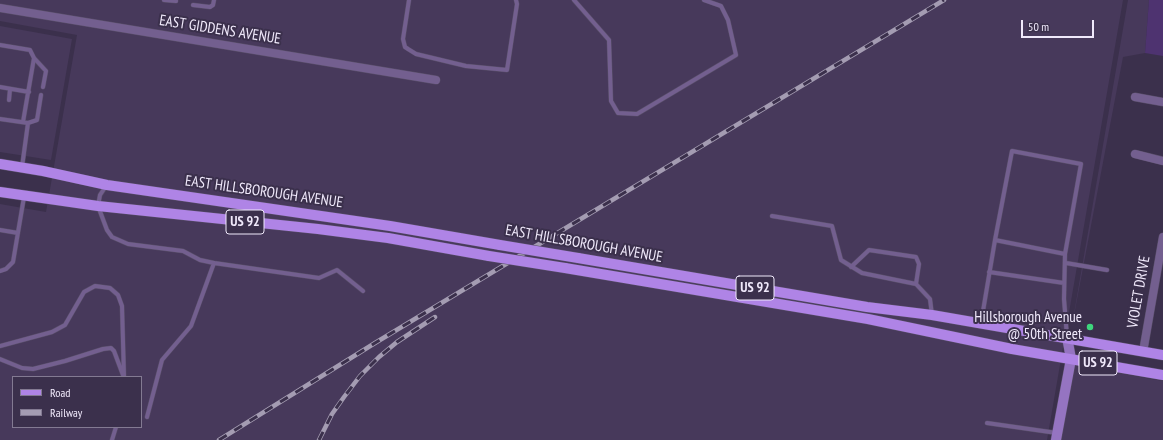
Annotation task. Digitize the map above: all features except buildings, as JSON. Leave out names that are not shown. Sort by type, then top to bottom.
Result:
[{"type":"main road","name":"EAST HILLSBOROUGH AVENUE","points":[[0,164],[107,185],[382,225],[868,307],[932,315],[1163,355]]},
{"type":"main road","name":"EAST HILLSBOROUGH AVENUE","points":[[0,192],[98,206],[318,229],[388,238],[868,319],[1012,349],[1163,375]]},
{"type":"street","name":"EAST GIDDENS AVENUE","points":[[0,8],[436,80]]},
{"type":"street","points":[[1134,97],[1163,102]]},
{"type":"street","points":[[1135,154],[1163,161]]},
{"type":"street","name":"VIOLET DRIVE","points":[[1143,352],[1163,237]]},
{"type":"street","points":[[1057,437],[1071,359],[1067,338]]},
{"type":"lane","points":[[164,0],[176,2]]},
{"type":"lane","points":[[194,5],[210,7],[213,6],[214,0]]},
{"type":"lane","points":[[409,0],[403,39],[405,47],[416,54],[466,66],[507,70],[517,4],[516,0]]},
{"type":"lane","points":[[574,0],[609,40],[611,101],[618,113],[637,114],[736,55],[728,20],[721,6],[704,0]]},
{"type":"lane","points":[[0,45],[30,50],[34,58],[46,71],[43,87]]},
{"type":"lane","points":[[22,168],[29,92],[34,58]]},
{"type":"lane","points":[[0,87],[29,92]]},
{"type":"lane","points":[[9,100],[10,89]]},
{"type":"lane","points":[[0,119],[26,123],[37,120],[41,95]]},
{"type":"lane","points":[[6,120],[7,114]]},
{"type":"lane","points":[[980,323],[1012,151],[1081,164],[1065,254],[1064,299],[1067,338]]},
{"type":"lane","points":[[107,185],[100,195],[98,206],[107,230],[112,236],[128,244],[183,251],[200,260],[214,263],[319,278],[337,270],[363,291]]},
{"type":"lane","points":[[0,271],[6,269],[13,262],[25,196]]},
{"type":"lane","points":[[772,216],[832,226],[841,260],[862,273],[916,284],[930,298],[932,315]]},
{"type":"lane","points":[[0,230],[18,233]]},
{"type":"lane","points":[[995,240],[1065,254]]},
{"type":"lane","points":[[851,267],[869,250],[916,257],[919,264],[916,284]]},
{"type":"lane","points":[[147,417],[162,360],[191,326],[214,263]]},
{"type":"lane","points":[[1066,263],[1107,270]]},
{"type":"lane","points":[[989,272],[1064,283]]},
{"type":"lane","points":[[0,346],[52,332],[65,325],[84,292],[95,286],[110,288],[118,295],[122,306],[124,376]]},
{"type":"lane","points":[[0,359],[22,368],[33,369],[111,348],[114,351],[124,376]]},
{"type":"lane","points":[[988,423],[1057,437]]},
{"type":"lane","points":[[112,440],[116,428]]},
{"type":"shaded area","points":[[0,0],[1123,0],[1047,440],[0,440],[0,204],[46,212],[77,35],[0,21]]},
{"type":"shaded area","points":[[1128,0],[1149,0],[1145,53],[1123,57],[1071,331]]},
{"type":"shaded area","points":[[1149,0],[1163,0],[1163,56],[1145,53]]},
{"type":"shaded area","points":[[0,26],[72,39],[51,160],[0,152]]},
{"type":"shaded area","points":[[1075,365],[1163,381],[1163,440],[1061,440]]},
{"type":"railway","points":[[219,440],[375,343],[944,0]]},
{"type":"railway","points":[[319,440],[332,414],[360,376],[397,342],[435,317]]},
{"type":"place","name":"Hillsborough Avenue @ 50th Street","points":[[1090,327]]}]
